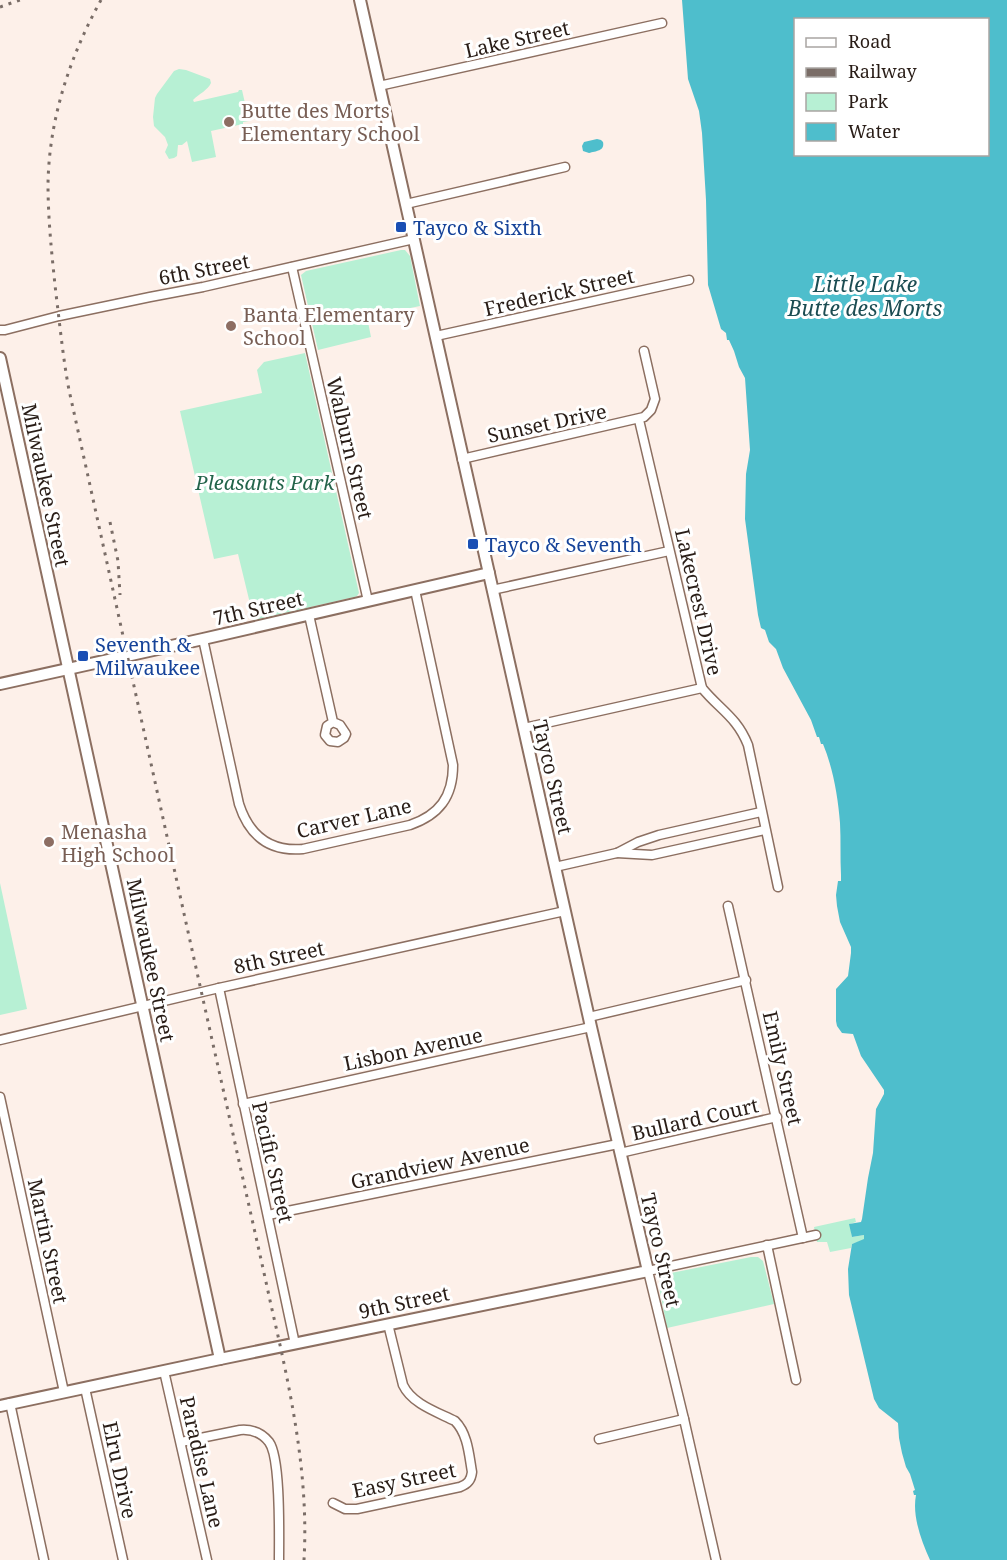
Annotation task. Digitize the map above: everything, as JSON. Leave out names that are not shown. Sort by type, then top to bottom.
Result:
[{"type":"street","name":"Tayco Street","points":[[360,0],[590,1022],[716,1560]]},
{"type":"street","name":"Lake Street","points":[[380,87],[662,23]]},
{"type":"street","points":[[406,204],[565,167]]},
{"type":"street","name":"6th Street","points":[[0,330],[414,240]]},
{"type":"street","name":"Walburn Street","points":[[292,267],[368,601]]},
{"type":"street","name":"Frederick Street","points":[[436,336],[689,280]]},
{"type":"street","points":[[639,420],[651,410],[655,399],[644,351]]},
{"type":"street","name":"Milwaukee Street","points":[[0,357],[220,1359]]},
{"type":"street","name":"Sunset Drive","points":[[462,459],[639,420]]},
{"type":"street","name":"Lakecrest Drive","points":[[639,420],[702,688],[733,718],[748,745],[778,887]]},
{"type":"street","points":[[492,590],[669,550]]},
{"type":"street","name":"7th Street","points":[[0,684],[489,573]]},
{"type":"street","name":"Carver Lane","points":[[203,639],[239,804],[245,820],[261,839],[281,848],[303,849],[410,825],[421,821],[439,808],[448,793],[453,777],[453,765],[415,590]]},
{"type":"street","points":[[309,615],[333,722]]},
{"type":"street","points":[[524,728],[702,688]]},
{"type":"street","points":[[555,867],[617,853],[650,837],[761,812]]},
{"type":"street","points":[[617,853],[652,855],[765,830]]},
{"type":"street","name":"Emily Street","points":[[728,906],[803,1238]]},
{"type":"street","name":"8th Street","points":[[0,1040],[219,988],[565,911]]},
{"type":"street","name":"Lisbon Avenue","points":[[243,1104],[590,1022],[746,980]]},
{"type":"street","name":"Pacific Street","points":[[219,988],[295,1344]]},
{"type":"street","name":"Martin Street","points":[[0,1097],[64,1392]]},
{"type":"street","name":"Bullard Court","points":[[619,1148],[777,1117]]},
{"type":"street","name":"Grandview Avenue","points":[[268,1215],[619,1148]]},
{"type":"street","name":"9th Street","points":[[5,1404],[816,1235]]},
{"type":"street","points":[[767,1245],[796,1380]]},
{"type":"street","name":"Easy Street","points":[[333,1503],[345,1509],[357,1509],[460,1487],[471,1477],[464,1433],[460,1426],[455,1421],[414,1400],[403,1385],[388,1324]]},
{"type":"street","name":"Paradise Lane","points":[[164,1371],[207,1560]]},
{"type":"street","name":"Elru Drive","points":[[85,1388],[123,1560]]},
{"type":"street","points":[[5,1404],[44,1560]]},
{"type":"street","points":[[599,1439],[684,1419]]},
{"type":"street","points":[[181,1442],[240,1430],[260,1434],[270,1442],[275,1455],[277,1475],[279,1560]]},
{"type":"green space","points":[[179,69],[210,79],[210,85],[193,100],[194,102],[242,90],[249,121],[211,131],[216,157],[192,162],[187,141],[178,145],[177,156],[169,159],[165,152],[168,145],[165,137],[154,126],[155,98],[174,71]]},
{"type":"green space","points":[[405,250],[410,256],[420,306],[367,317],[371,337],[318,350],[301,275],[306,271]]},
{"type":"green space","name":"Pleasants Park","points":[[305,353],[359,593],[354,597],[254,620],[238,554],[214,559],[180,411],[262,393],[257,370],[264,362]]},
{"type":"green space","points":[[0,883],[27,1009],[0,1015]]},
{"type":"green space","points":[[855,1218],[856,1222],[850,1224],[852,1237],[864,1235],[864,1240],[852,1244],[851,1248],[830,1252],[827,1242],[817,1242],[814,1227]]},
{"type":"green space","points":[[758,1257],[763,1261],[774,1304],[667,1328],[659,1286],[662,1276]]},
{"type":"water","name":"Little Lake Butte des Morts","points":[[682,0],[1007,0],[1007,1560],[930,1560],[918,1528],[915,1511],[916,1495],[914,1495],[915,1490],[902,1453],[898,1423],[879,1408],[874,1399],[849,1295],[848,1269],[852,1244],[864,1239],[864,1235],[852,1237],[849,1224],[861,1222],[862,1219],[873,1153],[876,1109],[884,1090],[861,1056],[853,1034],[842,1033],[836,1021],[836,989],[848,976],[851,947],[840,922],[837,906],[838,881],[841,881],[840,823],[830,763],[823,744],[817,737],[811,720],[783,668],[776,649],[769,642],[765,630],[761,628],[758,615],[745,519],[746,474],[750,450],[745,378],[729,340],[727,340],[726,333],[721,329],[708,285],[706,200],[699,111],[688,79]]},
{"type":"water","points":[[597,139],[603,142],[601,149],[589,153],[583,151],[584,142]]},
{"type":"railway","points":[[0,7],[20,0]]},
{"type":"railway","points":[[101,0],[80,43],[63,89],[49,160],[49,225],[63,354],[69,390],[285,1368],[301,1463],[305,1528],[304,1560]]},
{"type":"railway","points":[[110,522],[118,561],[120,595]]},
{"type":"place","name":"Butte des Morts Elementary School","points":[[229,122]]},
{"type":"place","name":"Tayco & Sixth","points":[[401,227]]},
{"type":"place","name":"Banta Elementary School","points":[[231,326]]},
{"type":"place","name":"Tayco & Seventh","points":[[473,544]]},
{"type":"place","name":"Seventh & Milwaukee","points":[[83,656]]},
{"type":"place","name":"Menasha High School","points":[[49,842]]}]
